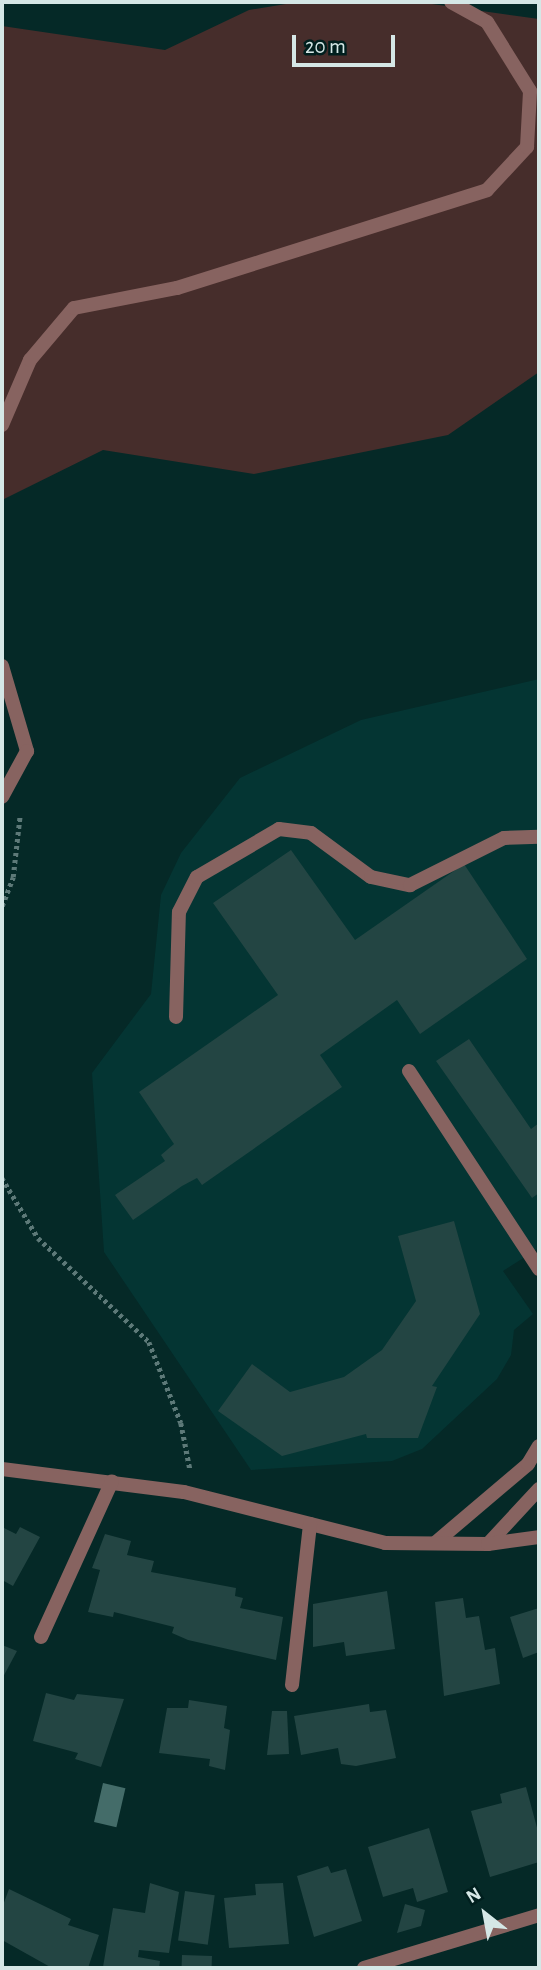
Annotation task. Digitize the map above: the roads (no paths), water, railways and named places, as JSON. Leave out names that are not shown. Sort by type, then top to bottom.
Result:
[{"type":"street","points":[[2,425],[30,360],[74,308],[177,288],[487,190],[527,147],[530,91],[486,22],[451,2]]},
{"type":"street","points":[[2,666],[27,751],[2,797]]},
{"type":"street","points":[[176,1017],[179,912],[197,877],[279,829],[311,833],[371,877],[410,885],[504,838],[539,837]]},
{"type":"street","points":[[409,1071],[539,1269]]},
{"type":"street","points":[[435,1543],[528,1464],[539,1446]]},
{"type":"street","points":[[2,1469],[112,1481],[196,1495],[385,1543],[488,1544],[539,1537]]},
{"type":"street","points":[[41,1637],[112,1481]]},
{"type":"street","points":[[488,1544],[539,1489]]},
{"type":"street","points":[[292,1685],[310,1524]]},
{"type":"street","points":[[363,1968],[539,1915]]}]
